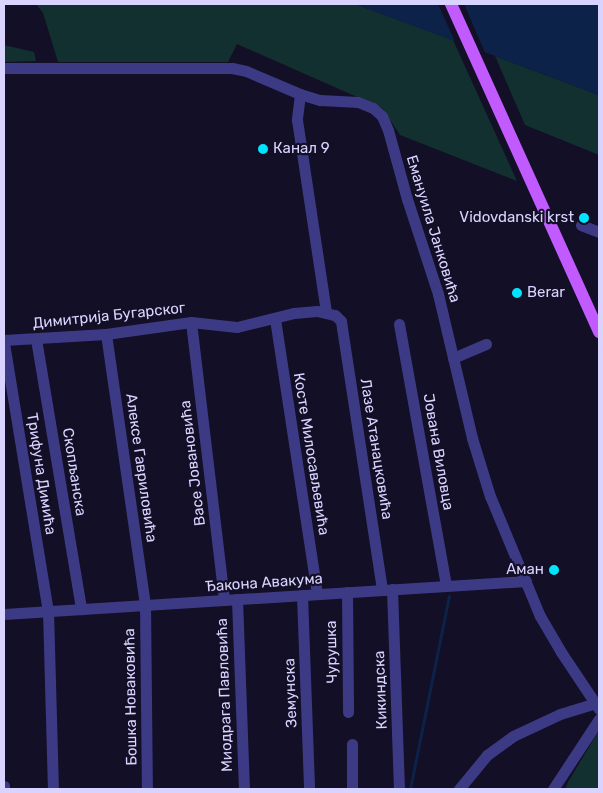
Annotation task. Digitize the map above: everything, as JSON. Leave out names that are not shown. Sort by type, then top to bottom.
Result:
[{"type":"main road","points":[[451,4],[502,121],[599,332]]},
{"type":"street","name":"Емануила Јанковића","points":[[4,68],[218,66],[246,71],[300,94],[320,100],[358,102],[373,108],[382,116],[388,130],[407,199],[438,294],[472,438],[490,496],[540,616],[561,652],[598,705]]},
{"type":"street","name":"Лазе Атанацковића","points":[[300,94],[297,120],[331,314],[340,321],[342,328],[387,590]]},
{"type":"street","points":[[582,225],[599,232]]},
{"type":"street","name":"Димитрија Бугарског","points":[[4,341],[106,334],[191,322],[237,327],[294,313],[331,314]]},
{"type":"street","name":"Косте Милосављевића","points":[[274,319],[317,594]]},
{"type":"street","name":"Васе Јовановића","points":[[191,322],[224,600]]},
{"type":"street","name":"Јована Виловца","points":[[399,324],[446,586]]},
{"type":"street","name":"Алексе Гавриловића","points":[[106,334],[145,605]]},
{"type":"street","name":"Скопљанска","points":[[36,339],[81,609]]},
{"type":"street","name":"Трифуна Димића","points":[[4,341],[48,611],[53,789]]},
{"type":"street","points":[[453,358],[486,344]]},
{"type":"street","name":"Ђакона Авакума","points":[[4,614],[526,581]]},
{"type":"street","name":"Кикиндска","points":[[387,590],[399,789]]},
{"type":"street","name":"Чурушка","points":[[347,592],[348,712]]},
{"type":"street","name":"Земунска","points":[[302,595],[309,789]]},
{"type":"street","name":"Миодрага Павловића","points":[[237,599],[244,789]]},
{"type":"street","name":"Бошка Новаковића","points":[[145,605],[147,789]]},
{"type":"street","points":[[459,789],[488,755],[513,736],[560,714],[598,705]]},
{"type":"street","points":[[553,789],[599,719]]},
{"type":"street","points":[[352,744],[352,789]]},
{"type":"green space","points":[[36,4],[355,4],[453,40],[517,181],[400,135],[382,108],[237,44],[228,62],[58,62],[43,13]]},
{"type":"green space","points":[[4,45],[34,52],[36,61],[4,62]]},
{"type":"green space","points":[[495,56],[599,95],[599,155],[525,125]]},
{"type":"green space","points":[[598,732],[599,789],[565,789],[568,782]]},
{"type":"water","points":[[355,4],[599,4],[599,95],[495,56]]},
{"type":"pier","points":[[438,4],[464,4],[486,55],[456,44]]},
{"type":"waterway","points":[[410,789],[449,596]]},
{"type":"place","name":"Канал 9","points":[[263,149]]},
{"type":"place","name":"Vidovdanski krst","points":[[584,218]]},
{"type":"place","name":"Berar","points":[[517,293]]},
{"type":"place","name":"Аман","points":[[554,570]]}]
